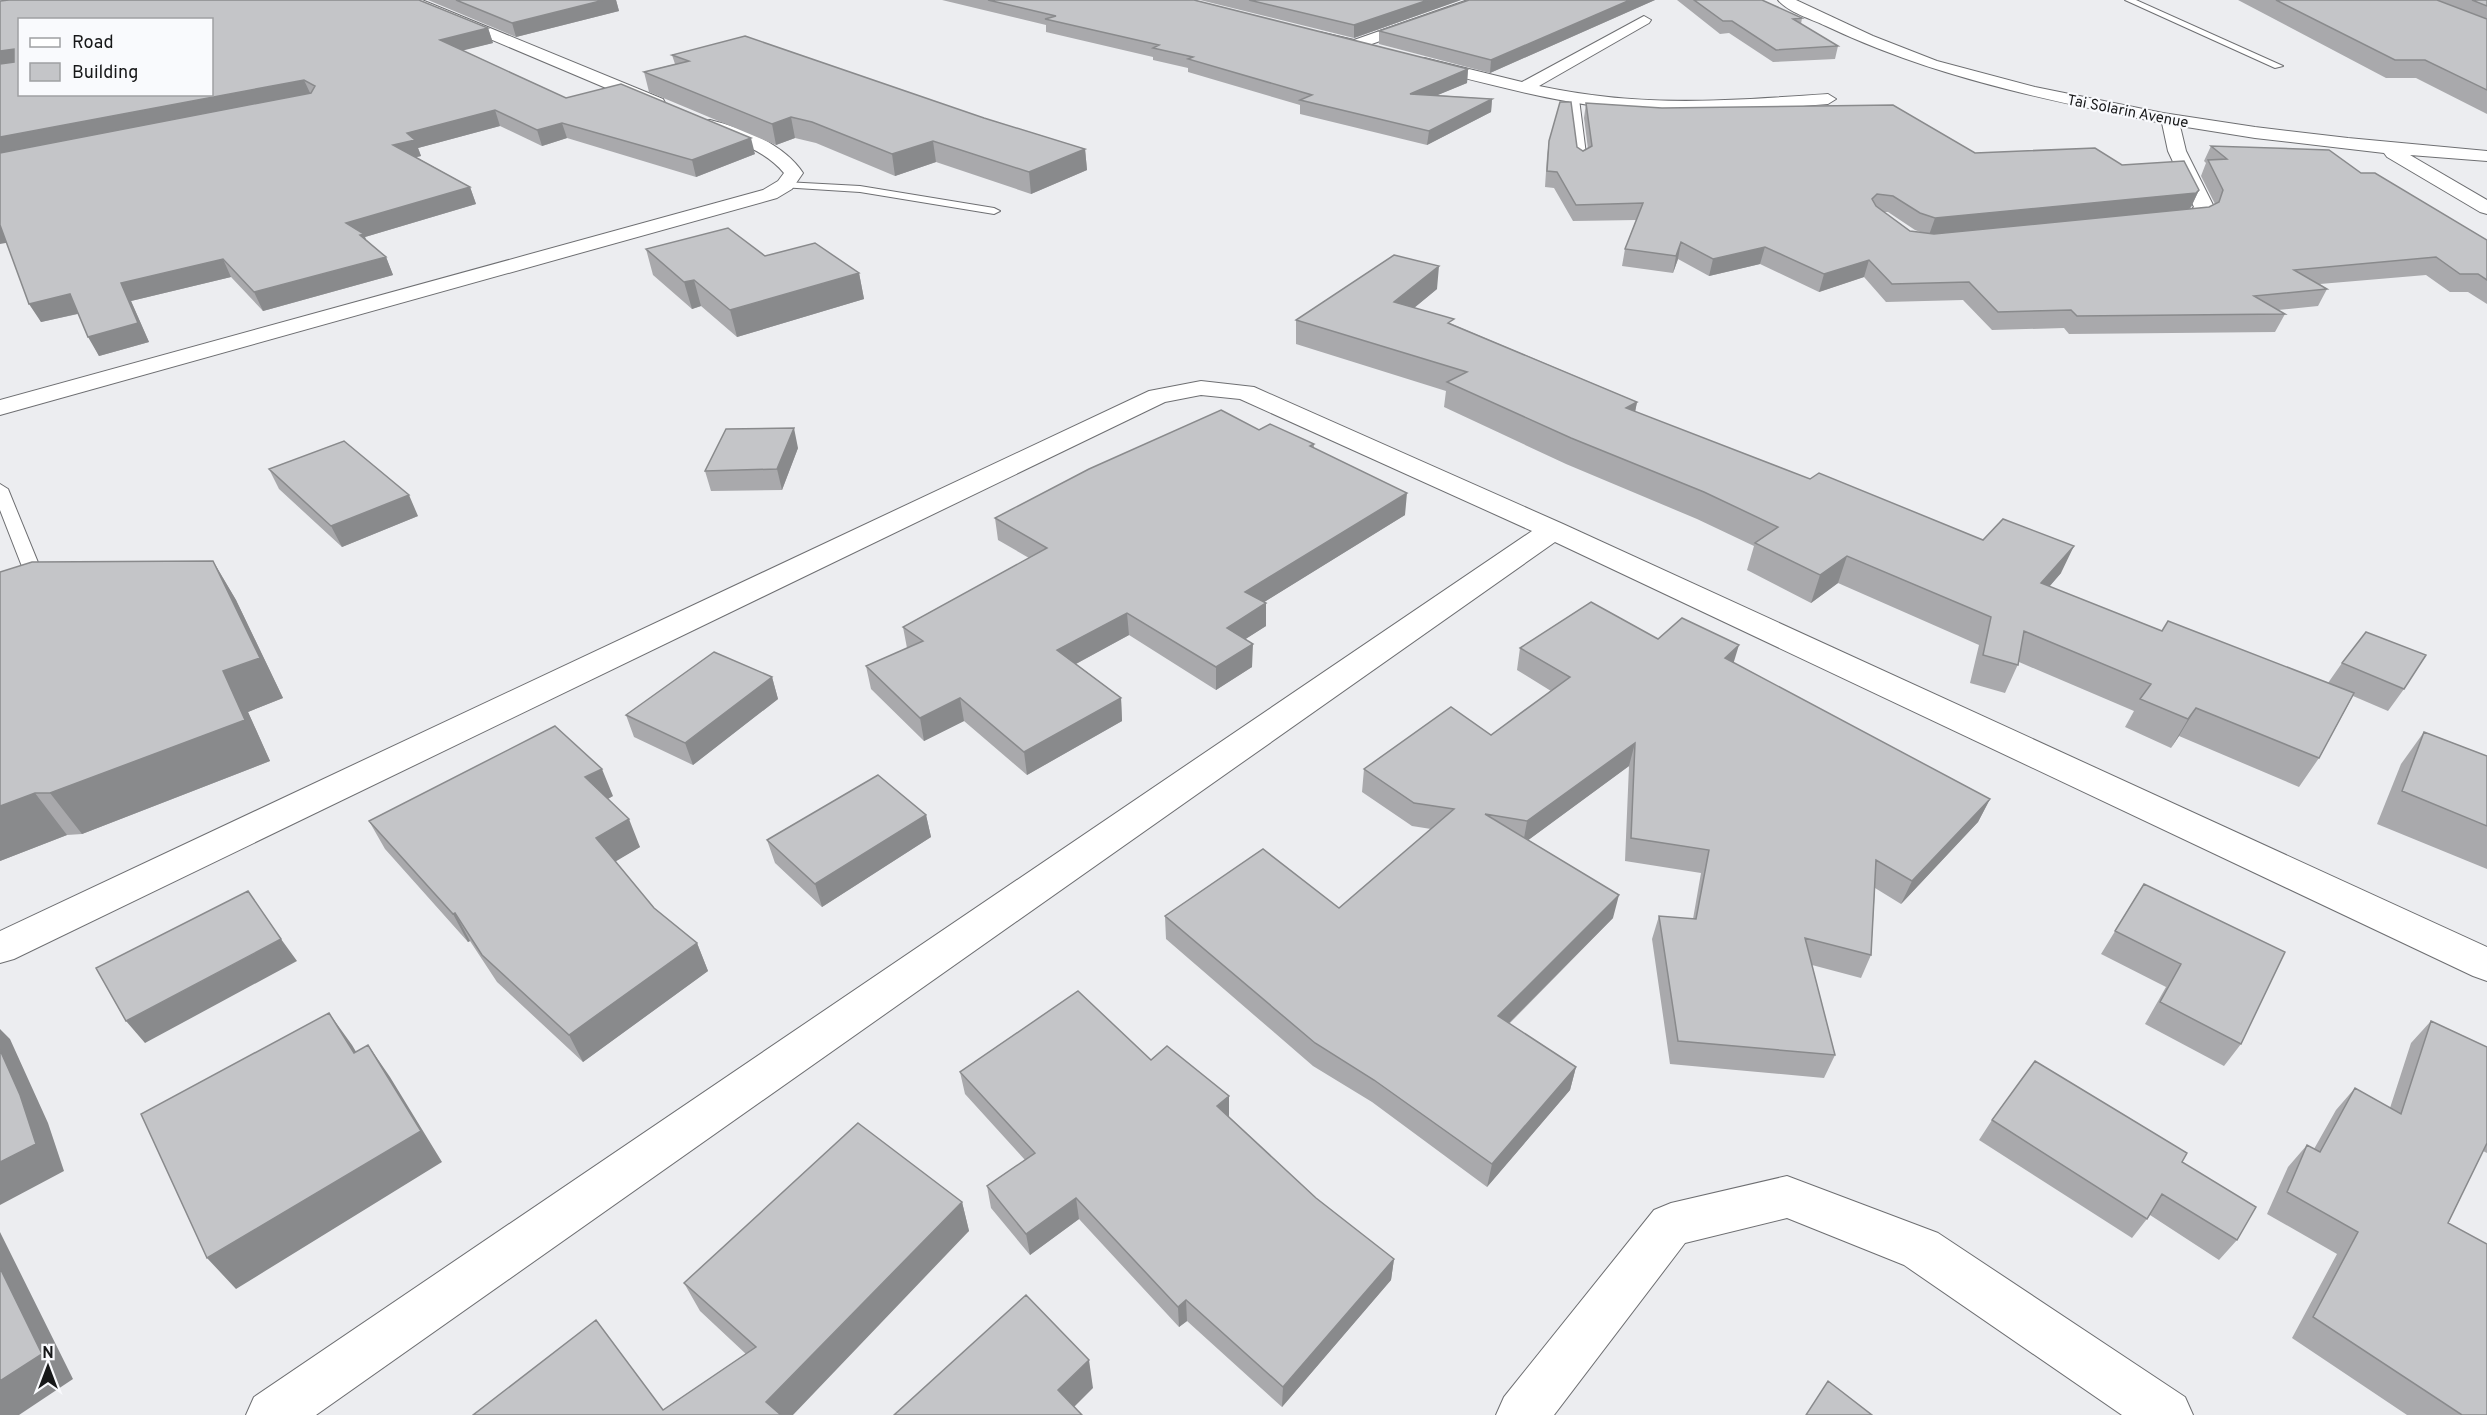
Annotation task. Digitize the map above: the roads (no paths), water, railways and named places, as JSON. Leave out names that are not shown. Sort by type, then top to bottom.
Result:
[{"type":"street","points":[[410,0],[674,110]]},
{"type":"street","points":[[1355,45],[1481,0]]},
{"type":"street","name":"Tai Solarin Avenue","points":[[1785,0],[1885,48],[1952,71],[2026,91],[2170,120],[2386,149],[2487,156]]},
{"type":"street","points":[[1524,88],[1644,20]]},
{"type":"street","points":[[1299,31],[1378,51]]},
{"type":"street","points":[[1412,60],[1574,99],[1631,106],[1714,107],[1828,99]]},
{"type":"street","points":[[0,408],[770,194],[785,185],[795,173],[786,162],[767,150],[695,119]]},
{"type":"street","points":[[2146,223],[2194,217],[2202,213],[2204,207],[2176,151],[2170,120]]},
{"type":"street","points":[[2386,149],[2487,208]]},
{"type":"street","points":[[0,948],[1158,396],[1201,388],[1245,392],[1553,530],[2487,965]]},
{"type":"street","points":[[272,1415],[1553,530]]},
{"type":"street","points":[[1522,1415],[1671,1225],[1786,1197],[1921,1249],[2167,1415]]},
{"type":"lane","points":[[2129,0],[2278,66]]},
{"type":"lane","points":[[1574,99],[1582,162]]},
{"type":"lane","points":[[785,185],[860,189],[994,211]]},
{"type":"lane","points":[[0,489],[39,587]]}]
